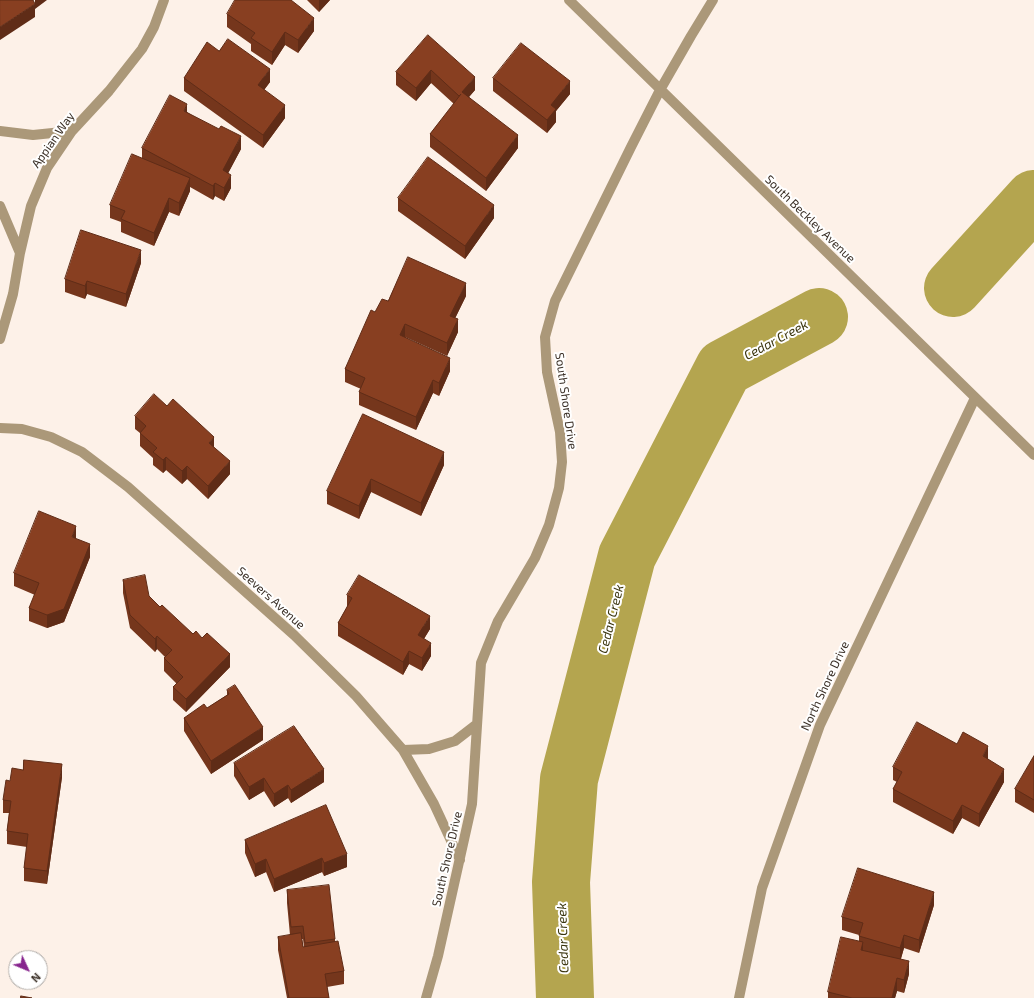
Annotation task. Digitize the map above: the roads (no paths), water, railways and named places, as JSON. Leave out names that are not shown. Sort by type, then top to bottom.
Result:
[{"type":"street","name":"Appian Way","points":[[0,339],[13,294],[20,253],[31,206],[46,168],[72,131],[109,91],[142,49],[154,27],[164,0]]},
{"type":"street","name":"South Beckley Avenue","points":[[569,0],[1034,455]]},
{"type":"street","name":"South Shore Drive","points":[[426,998],[438,956],[472,804],[481,663],[498,621],[535,558],[549,525],[559,488],[562,462],[560,432],[547,372],[545,337],[555,301],[660,90],[713,0]]},
{"type":"street","points":[[0,131],[33,135],[72,131]]},
{"type":"street","points":[[0,206],[20,253]]},
{"type":"street","name":"North Shore Drive","points":[[739,998],[762,888],[820,725],[975,398]]},
{"type":"street","name":"Seevers Avenue","points":[[0,428],[22,429],[52,437],[82,452],[128,487],[294,635],[356,696],[403,750],[434,804],[460,860]]},
{"type":"street","points":[[403,750],[428,749],[455,741],[477,724]]},
{"type":"waterway","name":"Cedar Creek","points":[[953,288],[1034,199]]},
{"type":"waterway","name":"Cedar Creek","points":[[565,998],[561,882],[569,779],[627,556],[724,368],[819,317]]}]
